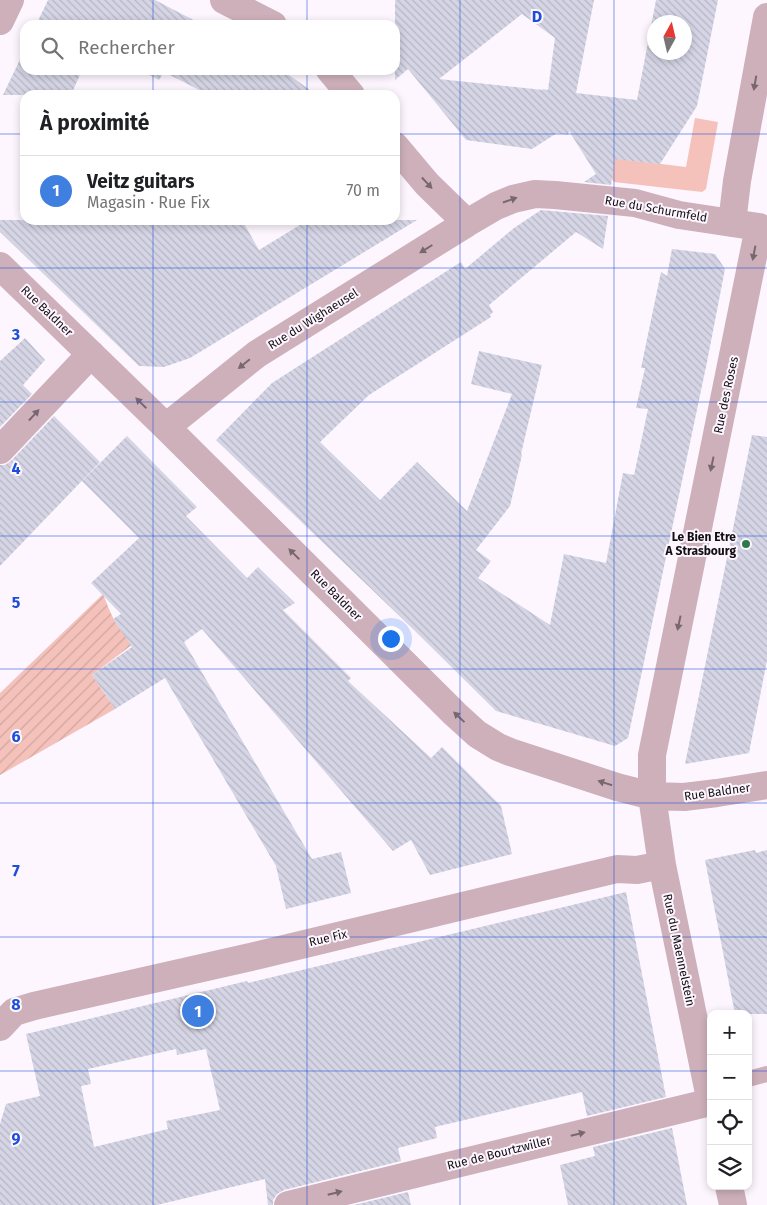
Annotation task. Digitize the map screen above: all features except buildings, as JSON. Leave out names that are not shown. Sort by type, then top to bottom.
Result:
[{"type":"street","points":[[0,21],[10,0]]},
{"type":"street","points":[[224,0],[263,20]]},
{"type":"street","points":[[732,223],[737,181],[767,17]]},
{"type":"street","points":[[334,75],[347,90]]},
{"type":"street","points":[[400,152],[427,184],[467,223]]},
{"type":"street","name":"Rue du Schurmfeld","points":[[467,223],[496,206],[513,199],[534,194],[555,194],[635,203],[679,215],[732,223]]},
{"type":"street","name":"Rue du Wighaeusel","points":[[166,426],[257,354],[467,223]]},
{"type":"street","name":"Rue des Roses","points":[[652,796],[652,755],[763,227],[732,223]]},
{"type":"street","name":"Rue Baldner","points":[[0,266],[166,426],[477,734],[510,752],[617,787],[652,796],[684,797],[767,785]]},
{"type":"street","points":[[0,450],[91,354]]},
{"type":"street","name":"Rue du Maennelstein","points":[[652,796],[662,865],[707,1081]]},
{"type":"street","name":"Rue Fix","points":[[7,1020],[34,1006],[256,956],[617,869],[637,870],[662,865]]},
{"type":"street","name":"Rue de Bourtzwiller","points":[[288,1205],[707,1096]]},
{"type":"street","points":[[729,1190],[732,1205]]},
{"type":"lane","points":[[752,1078],[767,1074]]},
{"type":"shaded area","points":[[695,118],[718,122],[706,189],[702,192],[614,182],[611,178],[612,158],[686,167]]},
{"type":"shaded area","points":[[103,594],[115,621],[133,644],[92,675],[115,709],[0,775],[0,693]]},
{"type":"place","name":"Le Bien Etre A Strasbourg","points":[[746,544]]},
{"type":"place","name":"Veitz guitars","points":[[198,1011]]}]
